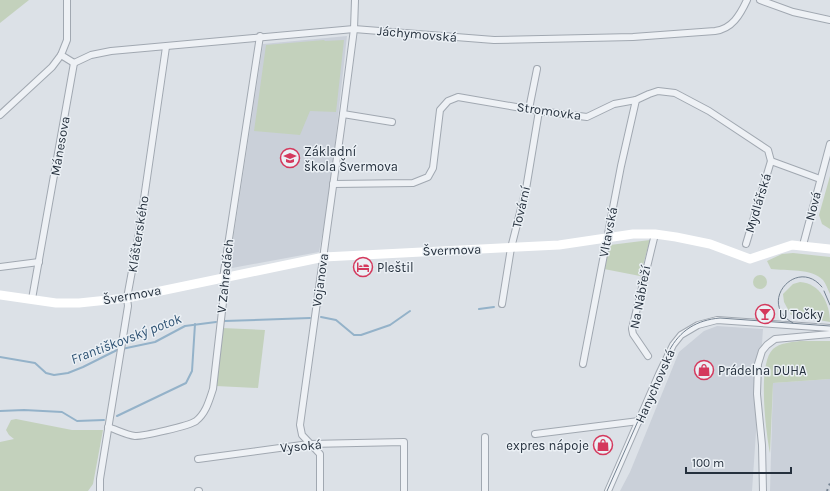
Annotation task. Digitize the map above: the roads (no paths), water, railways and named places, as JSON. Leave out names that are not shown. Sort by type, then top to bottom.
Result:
[{"type":"street","points":[[0,114],[52,67],[61,55],[67,40],[67,0]]},
{"type":"street","name":"Vojanova","points":[[320,491],[320,454],[302,435],[300,425],[344,114],[354,28],[355,0]]},
{"type":"street","name":"Jáchymovská","points":[[74,63],[91,55],[110,51],[166,47],[260,36],[354,28],[494,40],[633,37],[715,31],[726,28],[733,23],[741,13],[747,0]]},
{"type":"street","points":[[760,0],[793,12],[830,20]]},
{"type":"street","name":"V Zahradách","points":[[108,427],[136,436],[191,424],[205,411],[213,389],[225,284],[223,278],[260,36]]},
{"type":"street","name":"Klášterského","points":[[100,491],[100,479],[128,306],[166,47]]},
{"type":"street","points":[[61,55],[74,63]]},
{"type":"street","name":"Mánesova","points":[[32,299],[74,63]]},
{"type":"street","points":[[530,109],[538,69]]},
{"type":"street","name":"Stromovka","points":[[333,184],[413,183],[428,178],[433,168],[440,110],[448,101],[458,97],[538,111],[587,117],[614,104],[636,100],[658,91],[675,93],[709,111],[768,150],[771,161]]},
{"type":"street","name":"Vltavská","points":[[583,364],[621,166],[636,100]]},
{"type":"street","name":"Tovární","points":[[502,304],[511,248],[526,189],[538,111]]},
{"type":"street","points":[[344,114],[392,122]]},
{"type":"street","name":"Nová","points":[[803,245],[830,144]]},
{"type":"street","points":[[771,161],[820,179]]},
{"type":"street","name":"Mydlářská","points":[[746,244],[771,161]]},
{"type":"street","name":"Švermova","points":[[0,295],[78,303],[128,298],[324,257],[373,253],[511,248],[559,244],[633,234],[655,234],[710,244],[750,259],[781,247],[803,245],[830,249]]},
{"type":"street","name":"Na Nábřeží","points":[[648,356],[632,334],[632,329],[655,234]]},
{"type":"street","points":[[0,267],[39,262]]},
{"type":"street","name":"Hanychovská","points":[[608,491],[673,345],[682,335],[694,327],[717,320],[728,319],[830,328]]},
{"type":"street","points":[[763,491],[762,445],[757,394],[758,364],[762,351],[775,339],[830,334]]},
{"type":"street","points":[[535,434],[639,421]]},
{"type":"street","points":[[485,437],[485,491]]},
{"type":"street","name":"Vysoká","points":[[198,459],[309,444],[404,442],[404,491]]},
{"type":"waterway","name":"Františkovský potok","points":[[479,309],[494,307]]},
{"type":"waterway","name":"Františkovský potok","points":[[321,317],[336,320],[354,335],[361,335],[390,325],[410,311]]},
{"type":"waterway","name":"Františkovský potok","points":[[224,321],[310,318]]},
{"type":"waterway","name":"Františkovský potok","points":[[0,357],[35,363],[46,373],[54,375],[68,373],[117,350],[155,342],[185,326],[216,322]]},
{"type":"waterway","points":[[117,416],[186,383],[192,371],[195,324]]},
{"type":"waterway","points":[[0,411],[24,410],[62,412],[77,421],[104,420]]},
{"type":"tram line","points":[[793,323],[783,314],[778,305],[779,295],[784,286],[792,279],[802,277],[812,279],[822,287]]},
{"type":"tram line","points":[[824,291],[830,305]]},
{"type":"tram line","points":[[607,491],[669,351],[678,337],[690,327],[704,321],[720,318],[830,326]]},
{"type":"railway","points":[[827,491],[830,483]]},
{"type":"place","name":"Základní škola Švermova","points":[[290,158]]},
{"type":"place","name":"Pleštil","points":[[363,267]]},
{"type":"place","name":"U Točky","points":[[765,314]]},
{"type":"place","name":"Prádelna DUHA","points":[[704,370]]},
{"type":"place","name":"expres nápoje","points":[[603,445]]}]
